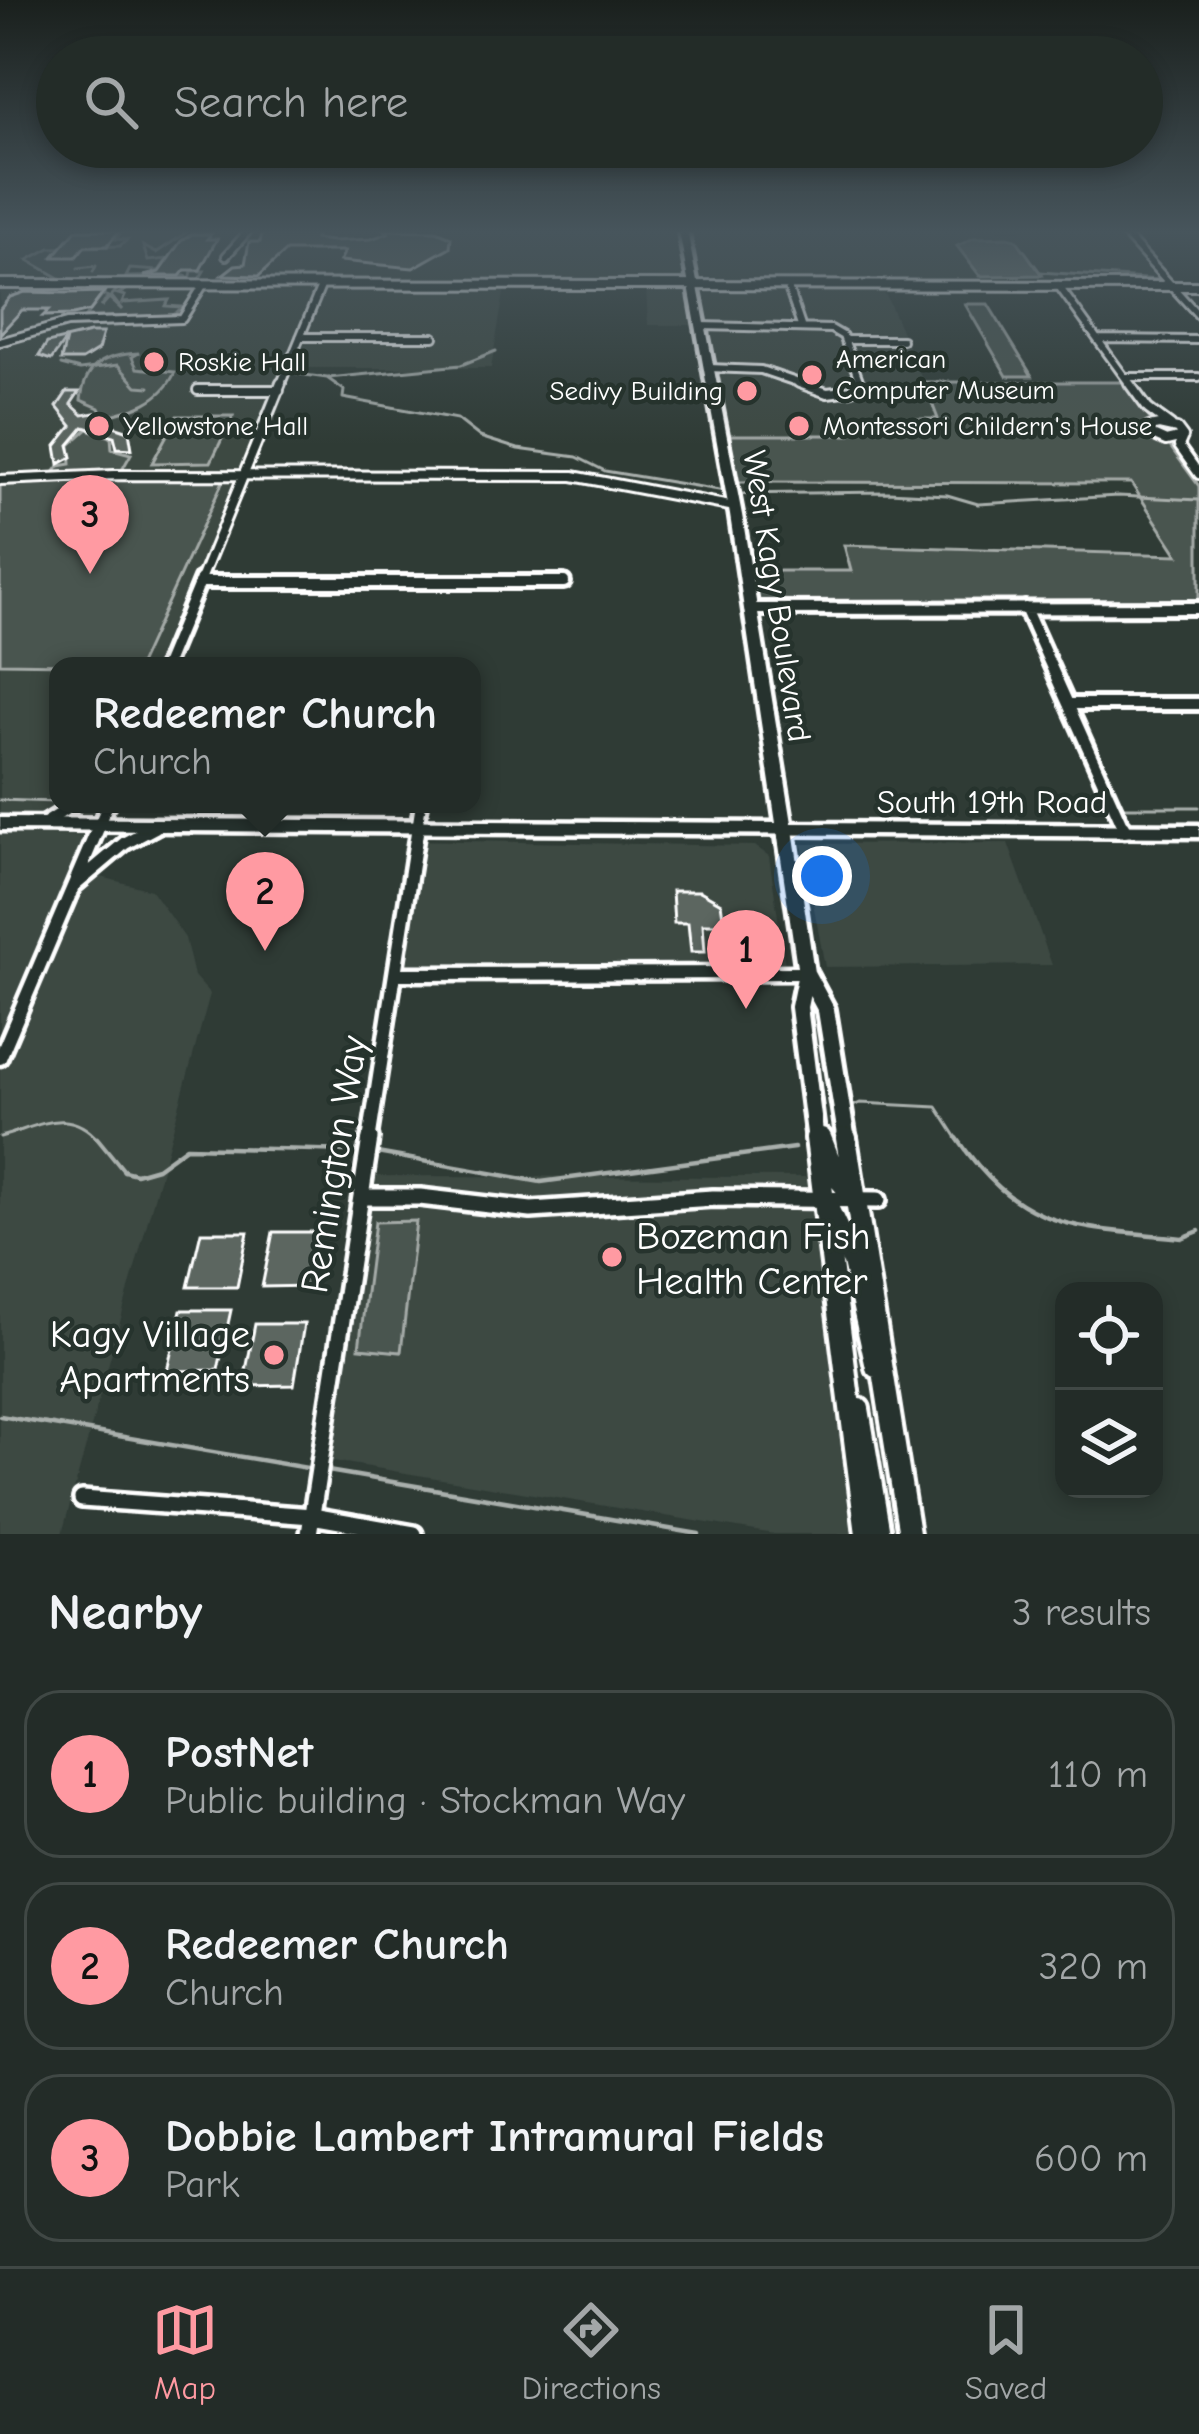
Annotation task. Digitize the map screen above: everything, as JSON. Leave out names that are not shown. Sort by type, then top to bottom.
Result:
[{"type":"main road","name":"West Kagy Boulevard","points":[[696,302],[735,507],[784,830]]},
{"type":"main road","name":"South 19th Road","points":[[0,824],[1199,832]]},
{"type":"street","points":[[0,342],[34,327],[69,320],[182,319],[193,302]]},
{"type":"street","points":[[169,657],[315,302]]},
{"type":"street","points":[[793,302],[801,326]]},
{"type":"street","points":[[1070,302],[1148,410],[1154,423],[1148,433],[1188,459]]},
{"type":"street","points":[[701,326],[832,329],[845,340],[859,380],[847,392],[812,390],[753,369],[709,368]]},
{"type":"street","points":[[301,338],[434,338]]},
{"type":"street","points":[[1098,339],[1199,340]]},
{"type":"street","points":[[845,340],[902,340]]},
{"type":"street","points":[[1125,377],[1199,377]]},
{"type":"street","points":[[198,390],[279,390]]},
{"type":"street","points":[[1148,410],[1178,432],[1179,446],[1199,474]]},
{"type":"street","points":[[1149,427],[1197,433]]},
{"type":"street","points":[[1162,440],[1178,432]]},
{"type":"street","points":[[0,480],[589,477],[735,507]]},
{"type":"street","points":[[200,582],[564,582]]},
{"type":"street","points":[[1025,608],[1125,831]]},
{"type":"street","points":[[752,609],[1199,608]]},
{"type":"street","points":[[1068,704],[1199,704]]},
{"type":"street","points":[[43,824],[61,813]]},
{"type":"street","points":[[0,1058],[104,813]]},
{"type":"street","name":"Remington Way","points":[[311,1525],[420,813]]},
{"type":"street","points":[[73,886],[125,843],[155,826]]},
{"type":"street","name":"West Kagy Boulevard","points":[[784,830],[806,973],[800,1007],[866,1534]]},
{"type":"street","points":[[395,974],[806,973]]},
{"type":"street","name":"West Kagy Boulevard","points":[[806,973],[826,1010],[909,1534]]},
{"type":"street","points":[[805,1050],[821,1139],[836,1176],[856,1200]]},
{"type":"street","points":[[361,1197],[420,1197],[531,1210],[713,1198],[878,1200]]},
{"type":"street","points":[[823,1199],[841,1224],[855,1260],[870,1349],[888,1400]]},
{"type":"street","points":[[843,1352],[859,1406],[880,1534]]},
{"type":"street","points":[[82,1499],[414,1534]]},
{"type":"shaded area","points":[[0,302],[503,302],[491,368],[288,368],[169,657],[49,657],[49,813],[103,813],[79,871],[151,890],[185,938],[194,976],[210,994],[62,1534],[0,1534]]},
{"type":"shaded area","points":[[98,302],[105,302],[101,307],[113,302],[122,310],[115,302],[168,302],[166,306],[182,307],[173,316],[85,317]]},
{"type":"shaded area","points":[[647,302],[689,302],[692,325],[648,325]]},
{"type":"shaded area","points":[[702,302],[889,302],[939,419],[847,420],[852,435],[725,435]]},
{"type":"shaded area","points":[[965,304],[988,304],[1032,376],[1007,376]]},
{"type":"shaded area","points":[[139,353],[132,357],[137,368],[175,372],[154,398],[103,417],[99,408],[81,400],[87,378],[98,364]]},
{"type":"shaded area","points":[[924,382],[1123,382],[1199,486],[1199,602],[756,603],[749,571],[851,571],[844,545],[1178,555],[1131,483],[733,482],[725,435],[850,435],[846,419],[938,419]]},
{"type":"shaded area","points":[[177,416],[233,416],[211,462],[152,463]]},
{"type":"shaded area","points":[[88,429],[111,437],[112,449],[131,454],[122,470],[53,474],[59,466],[71,464],[70,445]]},
{"type":"shaded area","points":[[224,479],[143,657],[49,657],[49,664],[0,663],[0,484]]},
{"type":"shaded area","points":[[404,840],[755,846],[769,856],[787,978],[384,976]]},
{"type":"shaded area","points":[[1008,843],[1052,965],[825,967],[802,844]]},
{"type":"shaded area","points":[[354,1176],[810,1177],[862,1534],[774,1534],[309,1457]]},
{"type":"shaded area","points":[[416,1221],[401,1352],[359,1348],[375,1222]]},
{"type":"building","points":[[6,302],[97,302],[90,311],[73,315],[43,316],[49,310],[22,310],[0,334],[0,309]]},
{"type":"building","points":[[90,333],[103,333],[98,350],[82,360],[61,360],[66,339],[51,360],[39,356],[47,343]]},
{"type":"building","name":"Yellowstone Hall","points":[[67,392],[79,392],[71,404],[83,415],[95,413],[99,421],[129,431],[132,449],[117,448],[114,436],[84,427],[69,445],[72,457],[59,464],[56,446],[72,426],[57,407]]},
{"type":"building","points":[[672,891],[700,891],[721,903],[724,924],[703,924],[705,952],[691,952],[688,923],[674,923]]},
{"type":"building","name":"Kagy Village Apartments","points":[[201,1232],[248,1232],[237,1287],[188,1287]]},
{"type":"building","name":"Kagy Village Apartments","points":[[273,1232],[320,1232],[311,1286],[262,1287]]},
{"type":"building","name":"Kagy Village Apartments","points":[[181,1310],[231,1310],[218,1370],[167,1371]]},
{"type":"building","name":"Kagy Village Apartments","points":[[255,1324],[304,1324],[294,1385],[243,1386]]},
{"type":"waterway","points":[[328,378],[461,365],[496,351]]},
{"type":"waterway","points":[[61,365],[80,370],[118,365],[137,386],[150,387]]},
{"type":"waterway","points":[[298,374],[327,378],[344,390],[343,398],[457,419],[480,437],[518,449],[577,457],[605,471],[725,491]]},
{"type":"waterway","points":[[739,494],[888,492],[947,495],[978,504],[1118,496],[1199,500]]},
{"type":"waterway","points":[[0,800],[49,802]]},
{"type":"waterway","points":[[1045,806],[1105,806]]},
{"type":"waterway","points":[[1123,807],[1199,807]]},
{"type":"waterway","points":[[849,1108],[860,1103],[937,1107],[957,1138]]},
{"type":"waterway","points":[[0,1137],[65,1121],[88,1130],[99,1141]]},
{"type":"waterway","points":[[97,1138],[124,1171],[136,1174],[157,1168],[186,1147],[356,1151]]},
{"type":"waterway","points":[[957,1138],[1005,1192],[1054,1219],[1082,1227],[1182,1238],[1199,1231]]},
{"type":"waterway","points":[[377,1153],[541,1182],[794,1148]]},
{"type":"waterway","points":[[0,1416],[313,1469]]},
{"type":"waterway","points":[[328,1471],[699,1534]]},
{"type":"place","name":"Roskie Hall","points":[[154,362]]},
{"type":"place","name":"American Computer Museum","points":[[812,375]]},
{"type":"place","name":"Sedivy Building","points":[[747,391]]},
{"type":"place","name":"Yellowstone Hall","points":[[99,426]]},
{"type":"place","name":"Montessori Childern's House","points":[[799,426]]},
{"type":"place","name":"Dobbie Lambert Intramural Fields","points":[[90,574]]},
{"type":"place","name":"Redeemer Church","points":[[265,951]]},
{"type":"place","name":"PostNet","points":[[746,1009]]},
{"type":"place","name":"Bozeman Fish Health Center","points":[[612,1257]]},
{"type":"place","name":"Kagy Village Apartments","points":[[274,1355]]}]
